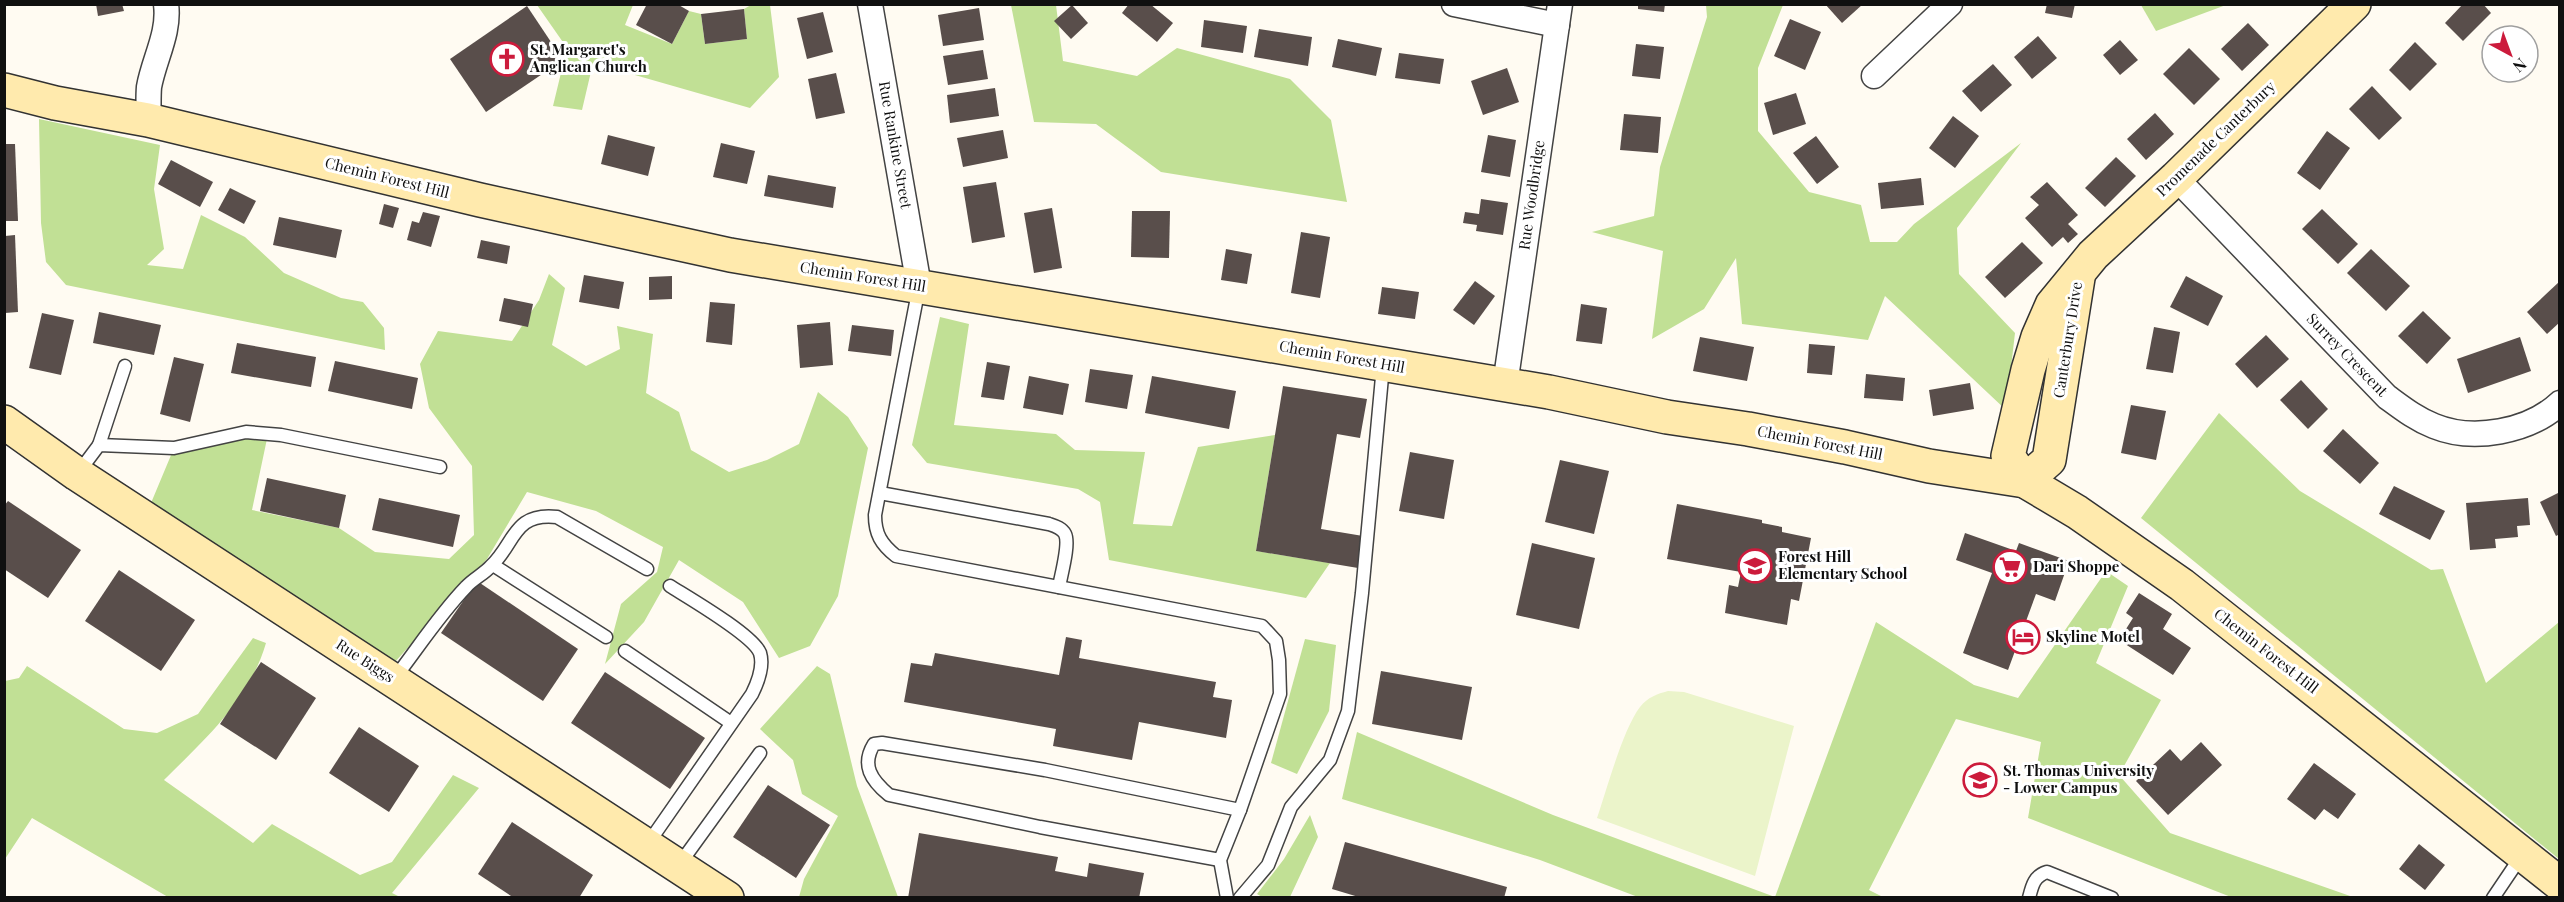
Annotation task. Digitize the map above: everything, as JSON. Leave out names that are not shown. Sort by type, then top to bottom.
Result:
[{"type":"street","points":[[148,120],[149,87],[164,35],[168,14],[166,4]]},
{"type":"street","name":"Rue Rankine Street","points":[[870,4],[919,286]]},
{"type":"street","points":[[1455,4],[1559,15]]},
{"type":"street","points":[[1874,76],[1950,4]]},
{"type":"street","name":"Promenade Canterbury","points":[[2078,273],[2093,255],[2176,178],[2354,4]]},
{"type":"street","name":"Rue Woodbridge","points":[[1505,385],[1559,15]]},
{"type":"street","name":"Chemin Forest Hill","points":[[4,90],[55,103],[148,120],[480,200],[718,253],[1505,385],[1667,417],[1748,429],[1929,466],[2025,481],[2077,512],[2182,585],[2559,884]]},
{"type":"street","name":"Surrey Crescent","points":[[2176,178],[2387,397],[2409,413],[2435,427],[2470,433],[2501,431],[2531,421],[2559,403]]},
{"type":"street","name":"Canterbury Drive","points":[[2025,481],[2049,460],[2078,273]]},
{"type":"street","name":"Rue Biggs","points":[[4,422],[77,474],[727,897]]},
{"type":"lane","points":[[919,286],[880,493],[875,528],[882,544],[896,556],[1262,626],[1276,641],[1280,660],[1280,694],[1240,810],[1220,860],[1227,897]]},
{"type":"lane","points":[[1240,897],[1268,864],[1291,807],[1330,760],[1348,711],[1362,593],[1383,364]]},
{"type":"lane","points":[[77,474],[99,445],[125,366]]},
{"type":"lane","points":[[99,445],[174,448],[246,432],[281,435],[440,467]]},
{"type":"lane","points":[[880,493],[1049,524],[1060,528],[1066,535],[1067,544],[1059,587]]},
{"type":"lane","points":[[394,680],[448,606],[469,584],[493,565],[511,536],[521,526],[546,516],[569,522],[647,569]]},
{"type":"lane","points":[[493,565],[606,637]]},
{"type":"lane","points":[[647,846],[757,683],[761,660],[760,652],[755,644],[745,635],[670,586]]},
{"type":"lane","points":[[625,651],[731,723]]},
{"type":"lane","points":[[1220,860],[1040,827],[888,795],[871,778],[867,766],[868,753],[874,744],[882,743],[1045,770],[1240,810]]},
{"type":"lane","points":[[678,866],[760,753]]},
{"type":"lane","points":[[2493,897],[2523,854]]},
{"type":"lane","points":[[2029,897],[2032,885],[2039,875],[2047,872],[2112,897]]},
{"type":"green space","points":[[537,5],[633,5],[625,25],[672,44],[689,11],[701,14],[705,44],[747,39],[744,9],[751,5],[770,5],[779,77],[750,108],[593,63],[582,110],[553,106],[567,48]]},
{"type":"green space","points":[[1011,5],[1056,5],[1063,61],[1137,76],[1177,48],[1290,79],[1331,120],[1347,202],[1161,172],[1096,124],[1034,122]]},
{"type":"green space","points":[[1706,5],[1783,5],[1758,68],[1758,131],[1809,192],[1861,205],[1870,242],[1897,242],[1914,224],[2021,143],[1957,228],[1959,274],[2015,333],[2006,410],[1885,296],[1868,340],[1742,324],[1736,258],[1704,309],[1652,339],[1663,251],[1592,232],[1654,216],[1660,167],[1707,17]]},
{"type":"green space","points":[[2141,5],[2226,5],[2156,31]]},
{"type":"green space","points":[[39,119],[160,145],[154,189],[164,249],[147,265],[183,269],[201,215],[245,237],[284,273],[341,298],[363,302],[384,328],[385,350],[66,285],[46,262],[41,223]]},
{"type":"green space","points":[[549,274],[565,288],[552,345],[586,366],[620,349],[617,326],[653,334],[646,393],[679,412],[691,450],[729,472],[767,460],[799,444],[818,392],[848,417],[868,448],[838,596],[810,646],[779,658],[743,602],[679,560],[644,622],[605,664],[621,604],[657,572],[663,547],[596,511],[527,492],[487,559],[395,662],[151,503],[174,448],[268,434],[252,510],[339,528],[375,552],[449,559],[474,535],[472,466],[429,408],[420,364],[438,331],[512,341],[539,300]]},
{"type":"green space","points":[[940,317],[969,324],[954,425],[1056,434],[1075,450],[1145,452],[1133,524],[1172,526],[1198,447],[1275,435],[1256,551],[1330,563],[1306,598],[1109,560],[1100,502],[1078,489],[927,463],[912,445]]},
{"type":"green space","points":[[2219,413],[2300,491],[2431,570],[2443,569],[2486,683],[2559,622],[2559,859],[2141,518]]},
{"type":"green space","points":[[2106,571],[2128,586],[2096,663],[2161,700],[2119,775],[2170,833],[2353,897],[2231,897],[2028,818],[2041,742],[1956,719],[1869,890],[1883,897],[1775,897],[1876,622],[1974,685],[2018,698]]},
{"type":"green space","points":[[253,638],[266,643],[249,682],[224,718],[164,780],[253,843],[272,824],[360,875],[392,862],[453,775],[479,788],[392,893],[400,897],[168,897],[32,818],[5,859],[5,681],[19,678],[27,666],[124,729],[157,733],[198,714]]},
{"type":"green space","points":[[1305,639],[1336,645],[1329,711],[1297,774],[1271,763]]},
{"type":"green space","points":[[817,666],[830,674],[857,786],[898,897],[799,897],[804,879],[838,816],[802,794],[793,760],[760,729]]},
{"type":"green space","points":[[1668,691],[1684,692],[1794,726],[1755,876],[1597,818],[1622,744],[1634,717],[1646,701]]},
{"type":"green space","points":[[1357,732],[1553,815],[1775,897],[1638,897],[1540,860],[1342,799]]},
{"type":"green space","points":[[1310,815],[1318,837],[1290,897],[1262,897],[1257,894],[1284,859]]},
{"type":"building","points":[[96,4],[122,4],[124,11],[98,16]]},
{"type":"building","points":[[647,4],[677,4],[689,11],[672,44],[636,25]]},
{"type":"building","points":[[1129,4],[1150,4],[1173,23],[1157,42],[1122,13]]},
{"type":"building","points":[[1638,4],[1665,4],[1664,12],[1638,9]]},
{"type":"building","points":[[1825,4],[1863,4],[1842,23]]},
{"type":"building","points":[[2047,4],[2075,4],[2072,18],[2045,13]]},
{"type":"building","points":[[2463,4],[2483,4],[2491,13],[2463,41],[2445,23]]},
{"type":"building","points":[[1072,5],[1088,23],[1071,39],[1054,21]]},
{"type":"building","name":"St. Margaret's Anglican Church","points":[[527,6],[563,60],[486,112],[450,59]]},
{"type":"building","points":[[979,8],[984,40],[943,46],[938,15]]},
{"type":"building","points":[[744,9],[747,39],[705,44],[701,14]]},
{"type":"building","points":[[823,12],[833,52],[807,59],[797,18]]},
{"type":"building","points":[[1790,19],[1821,32],[1805,70],[1774,56]]},
{"type":"building","points":[[1204,20],[1247,26],[1243,53],[1201,47]]},
{"type":"building","points":[[2248,23],[2269,45],[2242,71],[2221,49]]},
{"type":"building","points":[[1259,29],[1312,37],[1308,66],[1254,57]]},
{"type":"building","points":[[2038,36],[2057,58],[2032,79],[2014,57]]},
{"type":"building","points":[[1338,39],[1382,48],[1376,76],[1332,67]]},
{"type":"building","points":[[2120,40],[2138,60],[2120,75],[2103,55]]},
{"type":"building","points":[[2415,42],[2437,64],[2410,91],[2389,70]]},
{"type":"building","points":[[1636,44],[1664,47],[1660,79],[1632,76]]},
{"type":"building","points":[[2189,48],[2220,79],[2194,105],[2163,74]]},
{"type":"building","points":[[983,50],[988,79],[948,85],[943,56]]},
{"type":"building","points":[[1399,53],[1444,59],[1440,84],[1395,78]]},
{"type":"building","points":[[1993,64],[2012,85],[1981,112],[1962,91]]},
{"type":"building","points":[[1507,68],[1519,102],[1483,115],[1471,81]]},
{"type":"building","points":[[836,73],[845,113],[816,119],[808,79]]},
{"type":"building","points":[[2372,86],[2402,118],[2379,140],[2349,109]]},
{"type":"building","points":[[995,88],[999,116],[950,123],[947,95]]},
{"type":"building","points":[[1796,93],[1806,124],[1773,135],[1764,103]]},
{"type":"building","points":[[2155,113],[2174,134],[2146,160],[2127,139]]},
{"type":"building","points":[[1624,114],[1661,117],[1658,153],[1620,150]]},
{"type":"building","points":[[1953,116],[1979,136],[1955,168],[1929,148]]},
{"type":"building","points":[[1003,130],[1008,158],[963,167],[957,138]]},
{"type":"building","points":[[2327,131],[2350,148],[2320,190],[2297,173]]},
{"type":"building","points":[[608,135],[655,147],[648,176],[601,164]]},
{"type":"building","points":[[1488,135],[1516,140],[1510,177],[1481,172]]},
{"type":"building","points":[[1816,136],[1839,167],[1817,184],[1793,153]]},
{"type":"building","points":[[721,143],[755,151],[747,184],[713,177]]},
{"type":"building","points":[[4,144],[15,144],[18,221],[4,221]]},
{"type":"building","points":[[2116,157],[2136,176],[2105,207],[2085,188]]},
{"type":"building","points":[[171,160],[213,182],[200,207],[158,184]]},
{"type":"building","points":[[768,175],[836,187],[833,208],[764,196]]},
{"type":"building","points":[[1921,178],[1924,205],[1881,209],[1878,183]]},
{"type":"building","points":[[996,182],[1005,237],[972,243],[963,187]]},
{"type":"building","points":[[2047,182],[2078,215],[2068,224],[2078,234],[2068,243],[2063,237],[2052,247],[2025,218],[2039,205],[2030,197]]},
{"type":"building","points":[[230,188],[256,201],[244,224],[218,210]]},
{"type":"building","points":[[1481,199],[1508,203],[1503,235],[1476,231],[1477,225],[1463,223],[1465,212],[1479,214]]},
{"type":"building","points":[[384,204],[399,208],[393,228],[379,224]]},
{"type":"building","points":[[1052,208],[1062,268],[1034,273],[1024,213]]},
{"type":"building","points":[[2322,209],[2358,244],[2338,264],[2302,229]]},
{"type":"building","points":[[1132,211],[1170,211],[1169,258],[1131,257]]},
{"type":"building","points":[[423,212],[440,216],[431,247],[407,240],[412,221],[419,223]]},
{"type":"building","points":[[279,217],[342,230],[336,258],[273,245]]},
{"type":"building","points":[[1301,232],[1330,237],[1320,298],[1291,293]]},
{"type":"building","points":[[15,235],[18,312],[5,313],[5,236]]},
{"type":"building","points":[[481,240],[510,246],[507,264],[477,258]]},
{"type":"building","points":[[2022,242],[2043,263],[2005,298],[1985,277]]},
{"type":"building","points":[[1226,249],[1252,254],[1247,284],[1221,280]]},
{"type":"building","points":[[2371,249],[2410,286],[2386,311],[2347,273]]},
{"type":"building","points":[[584,275],[624,282],[619,309],[579,302]]},
{"type":"building","points":[[672,276],[672,299],[649,300],[649,277]]},
{"type":"building","points":[[2186,276],[2223,296],[2208,326],[2170,307]]},
{"type":"building","points":[[1475,281],[1495,296],[1474,325],[1453,310]]},
{"type":"building","points":[[2560,281],[2560,322],[2547,334],[2527,312]]},
{"type":"building","points":[[1382,287],[1419,292],[1415,319],[1378,314]]},
{"type":"building","points":[[504,298],[533,304],[528,327],[499,321]]},
{"type":"building","points":[[710,302],[735,304],[732,345],[706,342]]},
{"type":"building","points":[[1581,304],[1607,308],[1602,344],[1576,341]]},
{"type":"building","points":[[2423,311],[2451,338],[2427,364],[2398,336]]},
{"type":"building","points":[[99,312],[161,325],[154,355],[93,343]]},
{"type":"building","points":[[42,313],[74,320],[61,375],[29,368]]},
{"type":"building","points":[[830,322],[833,365],[800,368],[797,325]]},
{"type":"building","points":[[852,325],[894,330],[891,356],[848,351]]},
{"type":"building","points":[[2154,327],[2180,332],[2173,373],[2146,369]]},
{"type":"building","points":[[2266,335],[2289,359],[2257,388],[2235,364]]},
{"type":"building","points":[[1700,337],[1754,347],[1747,381],[1693,371]]},
{"type":"building","points":[[2520,337],[2531,371],[2468,393],[2457,359]]},
{"type":"building","points":[[237,343],[316,357],[311,387],[231,373]]},
{"type":"building","points":[[1809,344],[1835,346],[1832,375],[1807,373]]},
{"type":"building","points":[[174,357],[204,364],[190,422],[160,414]]},
{"type":"building","points":[[335,361],[418,378],[412,409],[328,391]]},
{"type":"building","points":[[987,362],[1010,366],[1004,400],[981,397]]},
{"type":"building","points":[[1090,369],[1133,375],[1127,409],[1085,402]]},
{"type":"building","points":[[1866,374],[1905,378],[1903,401],[1864,398]]},
{"type":"building","points":[[1029,376],[1069,384],[1063,415],[1023,408]]},
{"type":"building","points":[[1152,376],[1236,391],[1229,429],[1145,413]]},
{"type":"building","points":[[2301,380],[2328,409],[2308,429],[2280,400]]},
{"type":"building","points":[[1970,383],[1974,409],[1933,416],[1929,390]]},
{"type":"building","points":[[1283,386],[1367,399],[1360,438],[1337,434],[1321,529],[1363,536],[1358,568],[1256,551]]},
{"type":"building","points":[[2131,405],[2166,411],[2156,460],[2121,453]]},
{"type":"building","points":[[2343,429],[2379,463],[2360,484],[2323,451]]},
{"type":"building","points":[[1410,452],[1454,460],[1444,519],[1399,511]]},
{"type":"building","points":[[1560,460],[1609,471],[1594,534],[1545,522]]},
{"type":"building","points":[[267,478],[346,495],[339,528],[260,511]]},
{"type":"building","points":[[2394,486],[2445,511],[2430,540],[2379,514]]},
{"type":"building","points":[[2560,492],[2560,534],[2556,536],[2540,502]]},
{"type":"building","points":[[379,498],[460,515],[453,547],[372,530]]},
{"type":"building","points":[[2528,498],[2530,525],[2517,526],[2518,537],[2495,539],[2496,548],[2470,550],[2466,503]]},
{"type":"building","points":[[8,501],[81,550],[48,598],[4,569],[4,506]]},
{"type":"building","name":"Forest Hill Elementary School","points":[[1677,504],[1762,520],[1762,523],[1782,527],[1782,532],[1811,538],[1799,601],[1791,599],[1787,625],[1725,613],[1729,585],[1738,587],[1741,572],[1667,559]]},
{"type":"building","points":[[1965,533],[2016,551],[2019,543],[2069,561],[2055,601],[2036,594],[2008,670],[1963,653],[1992,573],[1956,560]]},
{"type":"building","points":[[1532,543],[1595,558],[1579,629],[1516,615]]},
{"type":"building","points":[[119,570],[195,620],[161,671],[85,621]]},
{"type":"building","points":[[477,581],[578,649],[543,701],[441,633]]},
{"type":"building","points":[[2139,593],[2172,614],[2163,629],[2191,648],[2173,675],[2119,640],[2133,618],[2126,613]]},
{"type":"building","points":[[1066,637],[1082,640],[1079,658],[1216,682],[1213,697],[1232,700],[1226,738],[1139,722],[1132,760],[1053,746],[1056,729],[904,702],[911,663],[932,666],[935,653],[1059,675]]},
{"type":"building","points":[[261,662],[316,698],[276,760],[220,724]]},
{"type":"building","points":[[1381,671],[1472,687],[1462,740],[1372,724]]},
{"type":"building","points":[[605,672],[705,738],[670,789],[571,723]]},
{"type":"building","points":[[359,727],[419,766],[389,812],[329,773]]},
{"type":"building","points":[[2201,742],[2222,765],[2168,815],[2136,781],[2170,749],[2181,761]]},
{"type":"building","points":[[2314,763],[2356,794],[2338,819],[2324,809],[2315,820],[2287,799]]},
{"type":"building","points":[[768,785],[830,825],[796,878],[733,837]]},
{"type":"building","points":[[512,822],[593,875],[579,898],[514,898],[478,874]]},
{"type":"building","points":[[919,833],[1058,857],[1055,871],[1087,877],[1089,863],[1144,873],[1139,898],[908,898]]},
{"type":"building","points":[[1345,842],[1507,887],[1504,898],[1362,898],[1332,889]]},
{"type":"building","points":[[2419,844],[2445,865],[2425,890],[2399,869]]},
{"type":"place","name":"St. Margaret's Anglican Church","points":[[507,59]]},
{"type":"place","name":"Forest Hill Elementary School","points":[[1755,566]]},
{"type":"place","name":"Dari Shoppe","points":[[2010,567]]},
{"type":"place","name":"Skyline Motel","points":[[2023,637]]},
{"type":"place","name":"St. Thomas University - Lower Campus","points":[[1980,780]]}]
